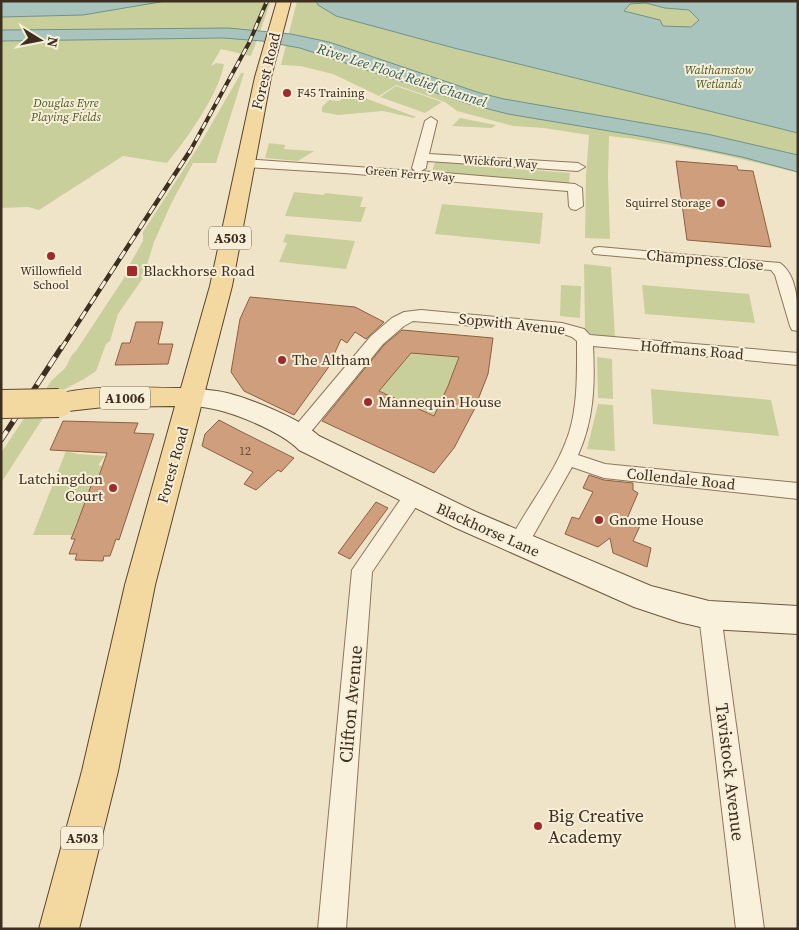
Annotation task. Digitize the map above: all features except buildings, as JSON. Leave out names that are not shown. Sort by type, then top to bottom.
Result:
[{"type":"main road","name":"Forest Road","points":[[59,929],[103,756],[140,584],[221,286],[244,163],[263,76],[284,1]]},
{"type":"main road","name":"A1006","points":[[1,404],[59,404],[104,398],[192,398]]},
{"type":"main road","name":"Blackhorse Lane","points":[[192,398],[226,402],[272,420],[309,443],[414,496],[518,544],[618,586],[674,606],[710,615],[728,618],[798,620]]},
{"type":"street","points":[[420,163],[432,121]]},
{"type":"street","name":"Wickford Way","points":[[403,160],[420,163],[578,171],[577,152]]},
{"type":"street","name":"Green Ferry Way","points":[[244,163],[351,161],[575,188],[576,206]]},
{"type":"street","name":"Champness Close","points":[[599,252],[775,266],[784,274],[798,326]]},
{"type":"street","name":"Sopwith Avenue","points":[[298,435],[377,340],[398,322],[410,316],[421,315],[562,328],[578,333],[585,340],[585,399],[574,446],[518,544]]},
{"type":"street","name":"Hoffmans Road","points":[[585,340],[798,359]]},
{"type":"street","name":"Collendale Road","points":[[567,458],[604,471],[798,491]]},
{"type":"street","name":"Clifton Avenue","points":[[332,929],[362,570],[414,496]]},
{"type":"street","name":"Tavistock Avenue","points":[[710,615],[750,929]]},
{"type":"green space","name":"Douglas Eyre Playing Fields","points":[[1,1],[271,1],[251,56],[221,49],[211,66],[216,63],[224,64],[216,89],[192,129],[167,163],[123,156],[39,210],[28,207],[1,208]]},
{"type":"green space","name":"Walthamstow Wetlands","points":[[297,1],[798,1],[798,173],[704,151],[657,142],[609,136],[610,239],[585,238],[589,135],[544,128],[513,126],[457,111],[445,102],[396,85],[379,96],[333,74],[300,66],[281,65]]},
{"type":"green space","points":[[241,73],[244,73],[216,163],[193,163],[171,204],[154,242],[143,278],[118,314],[110,341],[106,344],[96,371],[63,390],[46,390],[52,380],[67,366],[124,278],[143,241],[143,232],[200,144]]},
{"type":"green space","points":[[396,86],[442,102],[425,113],[380,97]]},
{"type":"green space","points":[[349,94],[357,95],[416,117],[383,111],[338,115],[322,112],[322,107],[329,100],[339,101]]},
{"type":"green space","points":[[460,118],[496,125],[491,128],[452,126]]},
{"type":"green space","points":[[269,143],[285,145],[284,149],[314,151],[298,161],[265,158]]},
{"type":"green space","points":[[435,162],[570,173],[569,183],[432,172]]},
{"type":"green space","points":[[294,192],[363,197],[360,207],[366,207],[361,222],[285,216]]},
{"type":"green space","points":[[442,204],[543,213],[540,244],[435,234]]},
{"type":"green space","points":[[286,234],[355,241],[346,269],[279,262],[287,243],[283,242]]},
{"type":"green space","points":[[584,264],[611,267],[615,338],[592,335],[585,331]]},
{"type":"green space","points":[[561,285],[581,286],[580,318],[560,316]]},
{"type":"green space","points":[[642,285],[749,294],[755,323],[645,314]]},
{"type":"green space","points":[[411,353],[458,357],[452,376],[434,416],[379,391]]},
{"type":"green space","points":[[597,357],[612,359],[613,399],[598,398]]},
{"type":"green space","points":[[651,389],[771,400],[779,436],[653,424]]},
{"type":"green space","points":[[598,404],[613,405],[615,451],[587,449]]},
{"type":"green space","points":[[25,417],[43,418],[1,483],[1,453]]},
{"type":"green space","points":[[66,451],[105,456],[98,465],[102,466],[98,479],[94,479],[82,511],[82,521],[77,521],[72,535],[33,535]]},
{"type":"water","points":[[1,1],[166,1],[83,15],[1,17]]},
{"type":"water","points":[[316,1],[798,1],[798,133],[454,48],[336,16],[318,5]],"holes":[[[646,3],[665,8],[689,10],[699,20],[691,27],[663,26],[660,20],[624,11],[630,4]]]},
{"type":"water","name":"River Lee Flood Relief Channel","points":[[228,28],[291,34],[329,42],[480,93],[504,99],[707,134],[798,155],[798,172],[742,157],[645,137],[508,114],[469,104],[300,48],[262,41],[223,38],[1,41],[1,30]]},
{"type":"railway","points":[[189,153],[249,43],[267,1]]},
{"type":"railway","points":[[61,349],[190,151]]},
{"type":"railway","points":[[1,440],[61,348]]},
{"type":"place","name":"F45 Training","points":[[287,93]]},
{"type":"place","name":"Squirrel Storage","points":[[721,203]]},
{"type":"place","name":"Willowfield School","points":[[51,256]]},
{"type":"place","name":"Blackhorse Road","points":[[132,271]]},
{"type":"place","name":"The Altham","points":[[282,360]]},
{"type":"place","name":"Mannequin House","points":[[368,402]]},
{"type":"place","name":"Latchingdon Court","points":[[113,488]]},
{"type":"place","name":"Gnome House","points":[[599,520]]},
{"type":"place","name":"Big Creative Academy","points":[[538,826]]}]
